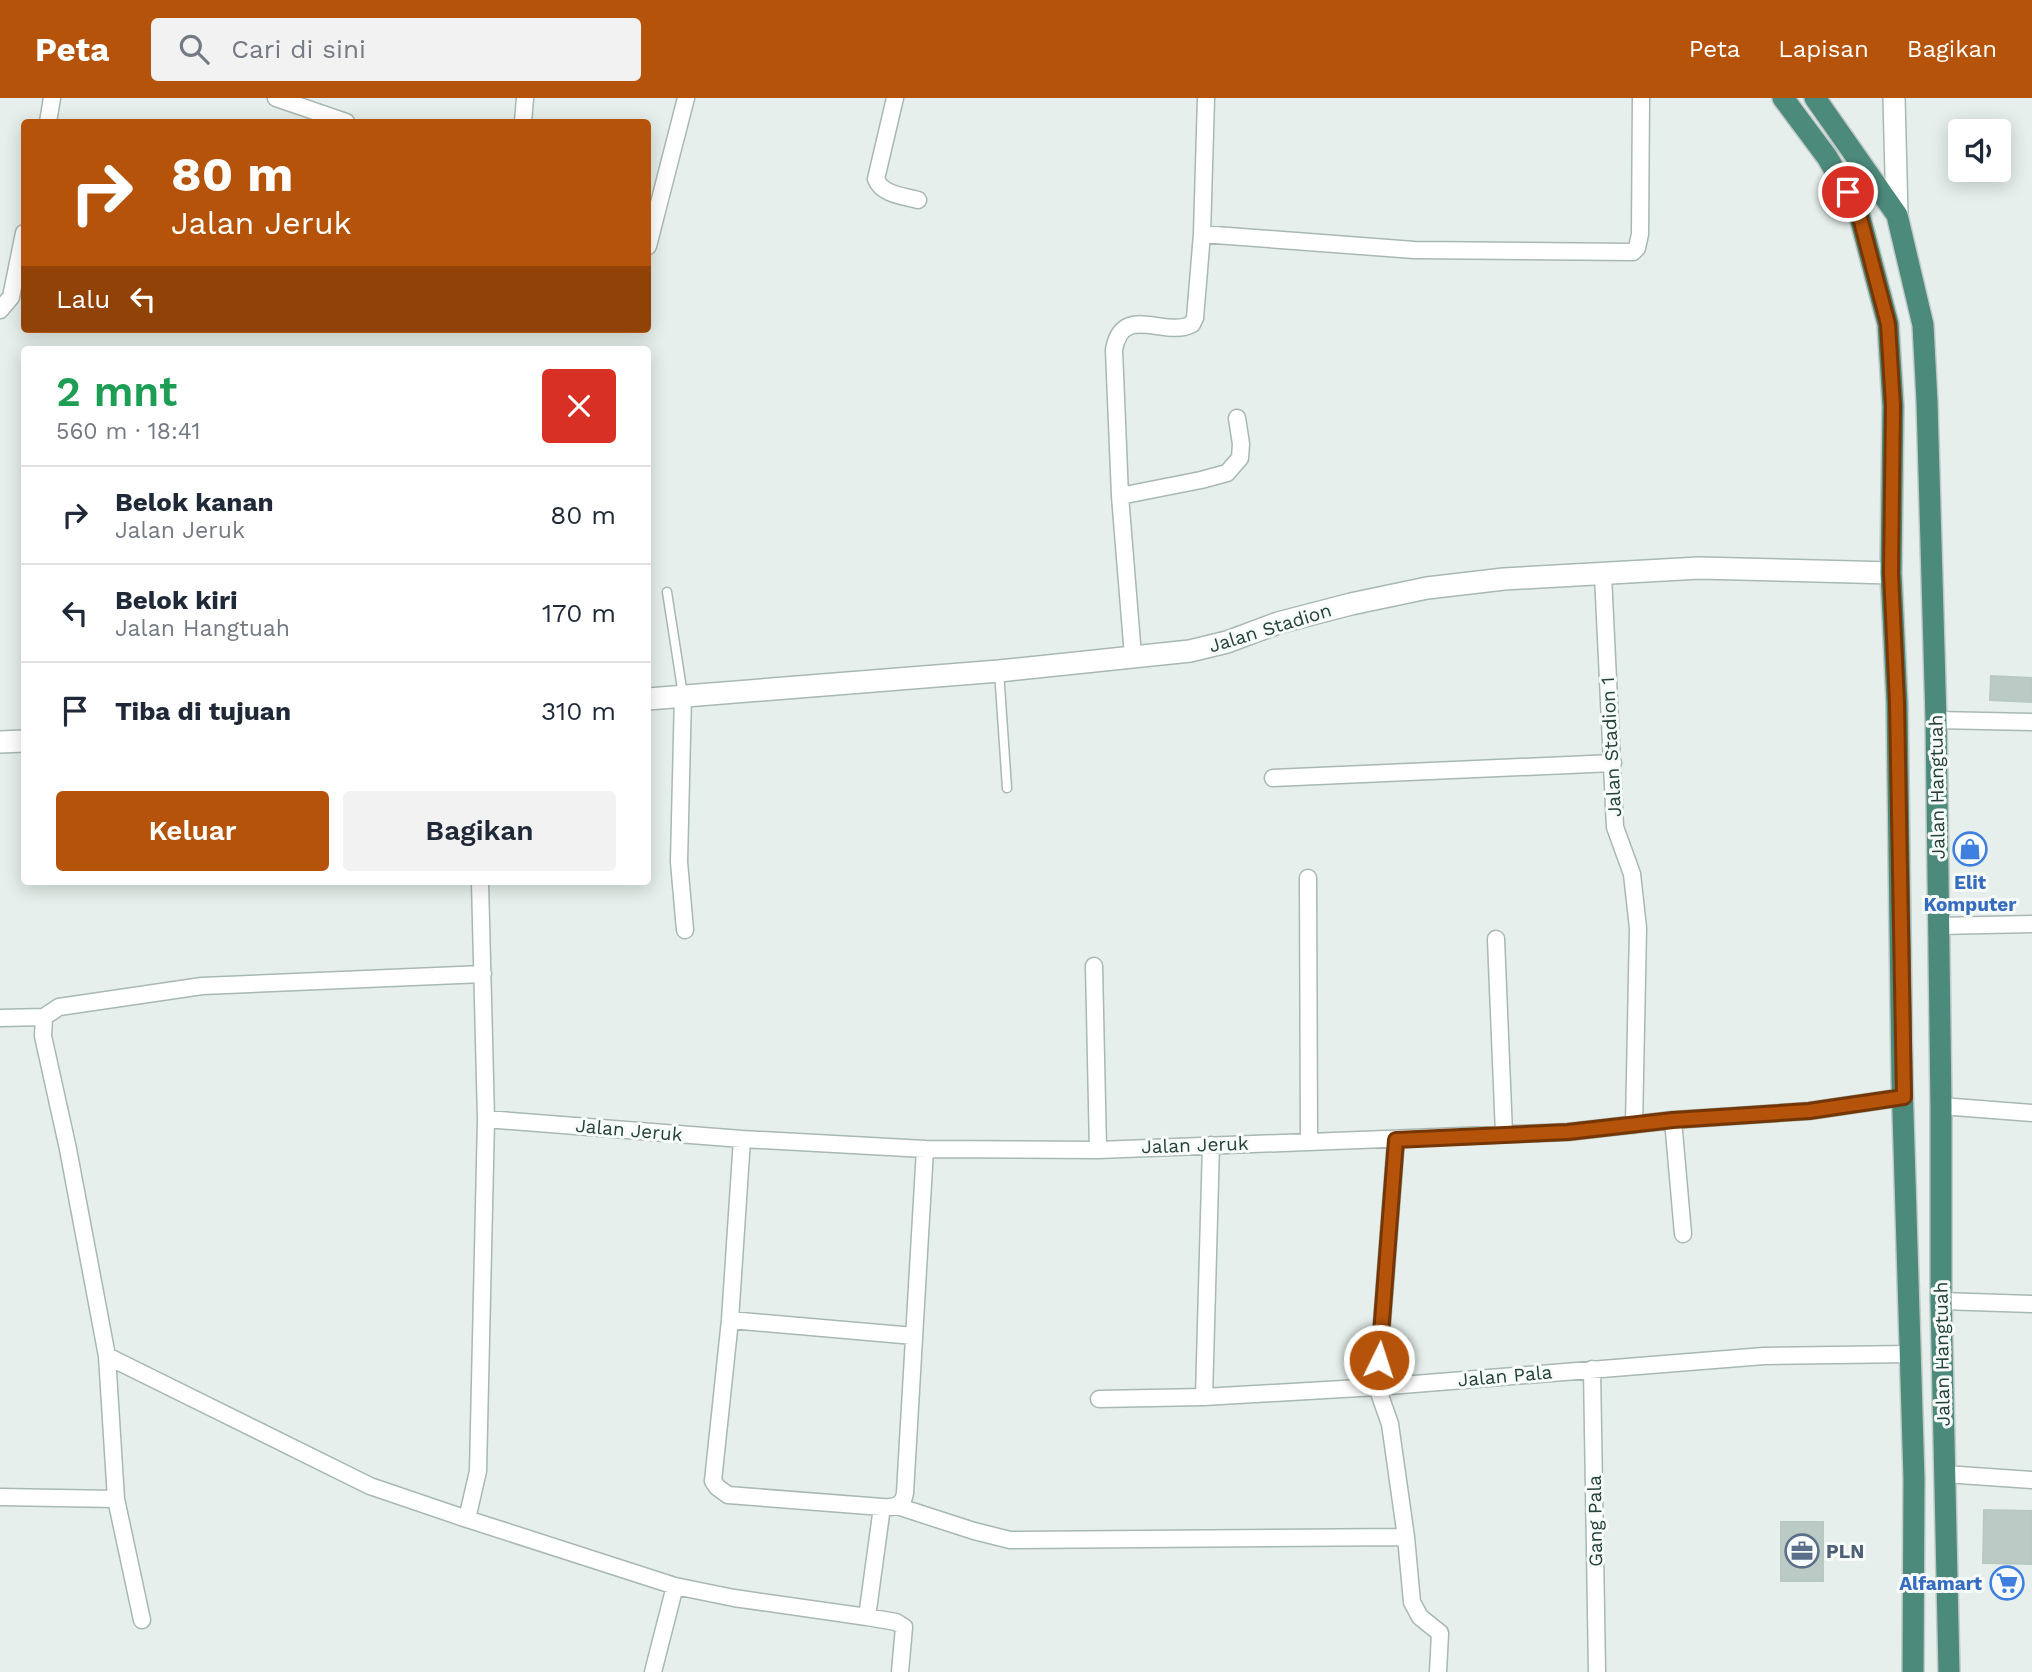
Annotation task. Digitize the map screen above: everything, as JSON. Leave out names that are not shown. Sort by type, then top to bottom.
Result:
[{"type":"highway","name":"Jalan Hangtuah","points":[[1783,98],[1827,157],[1858,210],[1888,324],[1893,406],[1891,573],[1897,703],[1914,1479],[1913,1672]]},
{"type":"highway","name":"Jalan Hangtuah","points":[[1815,98],[1897,215],[1923,325],[1936,720],[1941,1301],[1950,1672]]},
{"type":"street","points":[[48,119],[52,98]]},
{"type":"street","points":[[276,98],[337,119]]},
{"type":"street","points":[[523,119],[526,98]]},
{"type":"street","points":[[651,234],[686,98]]},
{"type":"street","points":[[895,98],[876,179],[885,191],[918,200]]},
{"type":"street","points":[[1133,656],[1119,496],[1115,342],[1119,333],[1127,326],[1181,328],[1192,324],[1195,318],[1202,234],[1206,98]]},
{"type":"street","points":[[1202,234],[1414,250],[1633,252],[1637,248],[1640,234],[1641,98]]},
{"type":"street","points":[[1894,98],[1897,215]]},
{"type":"street","points":[[0,310],[11,297],[21,248]]},
{"type":"street","points":[[1119,496],[1227,473],[1240,458],[1237,418]]},
{"type":"street","name":"Jalan Stadion","points":[[651,699],[999,671],[1190,651],[1227,642],[1290,620],[1427,588],[1504,579],[1699,568],[1891,573]]},
{"type":"street","name":"Jalan Stadion 1","points":[[1603,575],[1615,827],[1632,874],[1638,928],[1634,1125]]},
{"type":"street","points":[[682,695],[679,862],[685,930]]},
{"type":"street","points":[[1936,720],[2032,722]]},
{"type":"street","points":[[0,742],[21,741]]},
{"type":"street","points":[[1273,778],[1613,763]]},
{"type":"street","points":[[1308,878],[1309,1140]]},
{"type":"street","points":[[467,1519],[478,1471],[486,1119],[480,885]]},
{"type":"street","points":[[1938,926],[2032,924]]},
{"type":"street","points":[[1496,939],[1504,1133]]},
{"type":"street","points":[[1094,966],[1098,1150]]},
{"type":"street","points":[[0,1018],[44,1017],[59,1007],[202,986],[482,974]]},
{"type":"street","points":[[44,1017],[43,1036],[68,1149],[107,1356],[116,1500],[142,1620]]},
{"type":"street","name":"Jalan Jeruk","points":[[486,1119],[742,1139],[925,1149],[1098,1150],[1568,1132],[1673,1120],[1809,1111],[1904,1097]]},
{"type":"street","points":[[1941,1106],[2032,1113]]},
{"type":"street","points":[[1673,1120],[1683,1234]]},
{"type":"street","points":[[742,1139],[730,1320],[713,1473],[716,1487],[728,1495],[890,1507],[1010,1539],[1406,1537]]},
{"type":"street","points":[[1396,1140],[1377,1387],[1390,1424],[1412,1602],[1420,1617],[1440,1633],[1438,1672]]},
{"type":"street","points":[[1204,1397],[1210,1145]]},
{"type":"street","points":[[890,1507],[902,1502],[905,1493],[925,1149]]},
{"type":"street","points":[[1941,1301],[2032,1304]]},
{"type":"street","points":[[730,1320],[914,1336]]},
{"type":"street","name":"Jalan Pala","points":[[1099,1399],[1204,1397],[1377,1387],[1764,1356],[1910,1354]]},
{"type":"street","points":[[107,1356],[370,1486],[467,1519],[675,1586],[734,1598],[896,1622],[904,1627],[900,1672]]},
{"type":"street","name":"Gang Pala","points":[[1592,1369],[1597,1672]]},
{"type":"street","points":[[1945,1474],[2032,1480]]},
{"type":"street","points":[[0,1497],[116,1500]]},
{"type":"street","points":[[867,1616],[890,1507]]},
{"type":"street","points":[[653,1672],[675,1586]]},
{"type":"lane","points":[[667,592],[682,695]]},
{"type":"lane","points":[[999,671],[1007,788]]},
{"type":"building","points":[[1991,676],[2032,678],[2032,702],[1990,700]]},
{"type":"building","points":[[1984,1510],[2032,1511],[2032,1564],[1983,1563]]},
{"type":"building","name":"PLN","points":[[1781,1522],[1823,1522],[1823,1581],[1781,1581]]},
{"type":"place","name":"Elit Komputer","points":[[1970,849]]},
{"type":"place","name":"PLN","points":[[1802,1551]]},
{"type":"place","name":"Alfamart","points":[[2007,1583]]},
{"type":"route","points":[[1379,1360],[1396,1140],[1568,1132],[1673,1120],[1809,1111],[1904,1097],[1897,703],[1891,573],[1893,406],[1888,324],[1858,210],[1848,192]]}]
